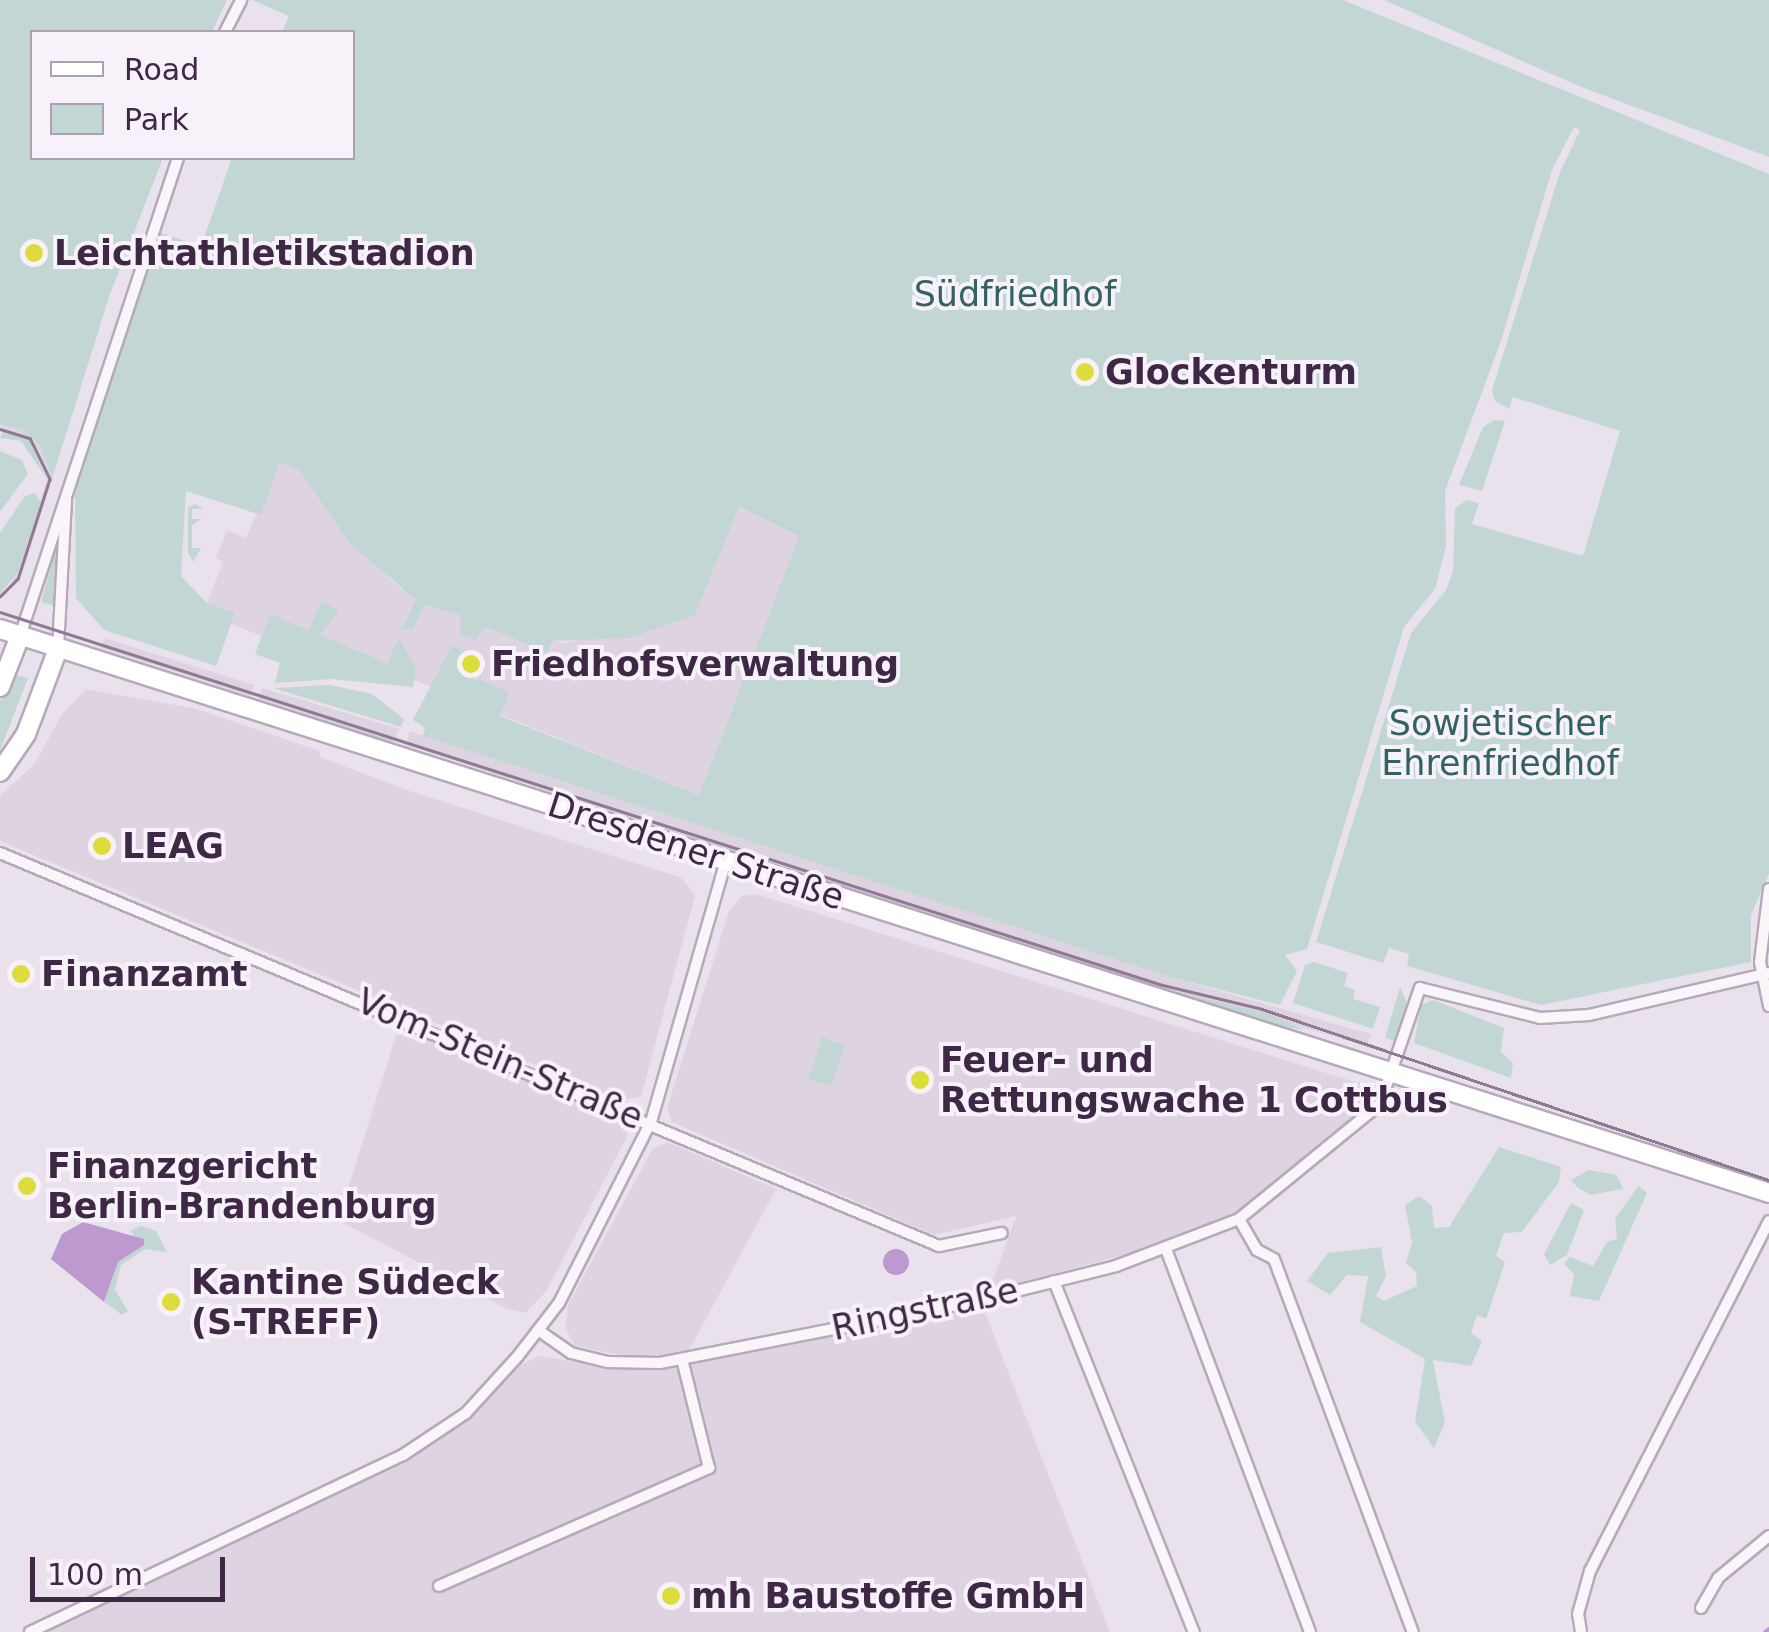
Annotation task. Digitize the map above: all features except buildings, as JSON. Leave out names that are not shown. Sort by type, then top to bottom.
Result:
[{"type":"main road","name":"Dresdener Straße","points":[[0,630],[1769,1194]]},
{"type":"main road","points":[[0,687],[20,636]]},
{"type":"main road","points":[[0,772],[26,734],[58,649]]},
{"type":"street","points":[[227,30],[241,0]]},
{"type":"street","points":[[20,636],[68,480],[177,160]]},
{"type":"street","points":[[58,649],[68,480]]},
{"type":"street","name":"Vom-Stein-Straße","points":[[0,854],[652,1122],[939,1246],[1002,1233]]},
{"type":"street","points":[[30,1632],[402,1455],[466,1412],[559,1303],[652,1122],[725,864]]},
{"type":"street","points":[[1769,888],[1765,974],[1769,1006]]},
{"type":"street","name":"Ringstraße","points":[[535,1335],[553,1345],[608,1362],[682,1359],[1054,1281],[1166,1249],[1239,1219],[1380,1104],[1420,988],[1540,1018],[1589,1014],[1765,974]]},
{"type":"street","points":[[1239,1219],[1257,1250],[1274,1260],[1413,1632]]},
{"type":"street","points":[[1581,1632],[1578,1614],[1590,1571],[1769,1222]]},
{"type":"street","points":[[1166,1249],[1310,1632]]},
{"type":"street","points":[[1054,1281],[1194,1632]]},
{"type":"street","points":[[439,1586],[709,1468],[682,1359]]},
{"type":"street","points":[[1700,1608],[1718,1578],[1769,1536]]},
{"type":"shaded area","points":[[2,425],[21,429],[40,446],[52,479],[20,579],[0,599],[18,572],[47,479],[37,449],[0,430]]},
{"type":"shaded area","points":[[279,462],[300,471],[350,543],[400,588],[495,627],[563,643],[695,615],[738,507],[799,536],[699,795],[292,631],[287,646],[231,624],[235,613],[207,603],[223,562],[216,558],[227,530],[246,538]]},
{"type":"shaded area","points":[[104,638],[254,685],[251,696],[101,648]]},
{"type":"shaded area","points":[[262,688],[400,729],[394,741],[259,699]]},
{"type":"shaded area","points":[[86,689],[197,709],[320,751],[320,757],[407,790],[682,878],[695,896],[641,1097],[620,1100],[0,841],[0,795],[34,765],[62,714]]},
{"type":"shaded area","points":[[409,731],[1170,977],[1371,1034],[1367,1046],[1166,989],[407,745]]},
{"type":"shaded area","points":[[756,894],[1368,1086],[1370,1105],[1237,1212],[1164,1244],[989,1291],[1016,1216],[934,1235],[672,1122],[667,1108],[729,911],[742,896]]},
{"type":"shaded area","points":[[412,1032],[616,1119],[628,1135],[547,1290],[526,1313],[507,1309],[338,1220],[396,1036]]},
{"type":"shaded area","points":[[668,1142],[776,1189],[688,1352],[635,1358],[575,1346],[565,1327],[568,1305],[653,1148]]},
{"type":"shaded area","points":[[83,1222],[144,1239],[144,1245],[118,1262],[104,1302],[51,1259],[62,1234]]},
{"type":"shaded area","points":[[896,1249],[906,1252],[906,1272],[896,1275],[886,1272],[883,1262],[886,1252]]},
{"type":"shaded area","points":[[982,1305],[1110,1632],[38,1632],[405,1460],[472,1417],[519,1366],[539,1356],[616,1368],[674,1365]]},
{"type":"green space","points":[[0,0],[227,0],[213,30],[30,30],[30,160],[162,160],[110,294],[52,479],[40,446],[21,429],[0,425]]},
{"type":"green space","name":"Südfriedhof","points":[[252,0],[1343,0],[1769,174],[1769,874],[1751,915],[1751,962],[1541,1005],[1407,966],[1409,954],[1389,948],[1383,963],[1316,942],[1411,633],[1446,590],[1453,571],[1455,508],[1467,500],[1479,503],[1472,524],[1583,556],[1620,431],[1513,397],[1509,409],[1495,401],[1492,390],[1560,172],[1580,130],[1574,127],[1552,170],[1500,344],[1445,491],[1446,546],[1435,589],[1404,627],[1307,949],[1285,955],[1297,971],[1280,1005],[1170,977],[423,736],[425,728],[413,720],[452,645],[465,651],[456,667],[467,677],[478,681],[488,661],[480,680],[509,692],[500,716],[699,795],[799,536],[739,507],[695,615],[630,638],[552,641],[547,652],[486,627],[475,640],[460,634],[460,615],[424,605],[413,629],[402,629],[416,600],[350,544],[300,471],[279,462],[261,515],[186,491],[181,576],[207,603],[235,613],[216,666],[104,630],[76,598],[75,486],[161,233],[201,246],[231,160],[355,160],[355,30],[283,30],[289,16]]},
{"type":"green space","points":[[1384,0],[1769,0],[1769,157],[1581,87]]},
{"type":"green space","points":[[1494,420],[1505,421],[1482,491],[1459,485],[1483,427]]},
{"type":"green space","points":[[3,430],[29,440],[47,479],[21,441],[0,438]]},
{"type":"green space","points":[[0,451],[22,460],[28,474],[0,512]]},
{"type":"green space","points":[[35,493],[41,502],[18,572],[0,594],[0,533],[25,496]]},
{"type":"green space","points":[[196,504],[203,509],[192,509],[192,519],[202,519],[192,525],[192,548],[201,548],[193,562],[188,552],[188,507]]},
{"type":"green space","points":[[59,537],[56,602],[55,606],[41,602]]},
{"type":"green space","points":[[321,602],[339,610],[320,635],[387,663],[399,638],[416,669],[413,687],[331,679],[275,683],[280,663],[255,654],[270,614],[309,630]]},
{"type":"green space","points":[[16,675],[28,678],[0,751],[0,701]]},
{"type":"green space","points":[[330,685],[372,694],[404,719],[401,727],[273,688]]},
{"type":"green space","points":[[280,706],[394,741],[389,744]]},
{"type":"green space","points":[[407,745],[1166,989],[1275,1016],[1304,1030],[1259,1022]]},
{"type":"green space","points":[[1314,962],[1348,973],[1344,986],[1355,990],[1353,999],[1380,1007],[1373,1029],[1293,1003],[1305,965]]},
{"type":"green space","points":[[1400,987],[1408,1006],[1397,1042],[1385,1038]]},
{"type":"green space","points":[[1433,1000],[1504,1028],[1501,1052],[1513,1063],[1511,1078],[1414,1043],[1421,1005]]},
{"type":"green space","points":[[822,1037],[845,1045],[831,1086],[808,1079]]},
{"type":"green space","points":[[1499,1147],[1561,1167],[1559,1182],[1522,1232],[1504,1233],[1496,1256],[1505,1262],[1486,1319],[1477,1315],[1471,1333],[1482,1341],[1471,1366],[1433,1360],[1445,1422],[1434,1448],[1415,1422],[1425,1359],[1360,1322],[1368,1276],[1347,1275],[1330,1295],[1307,1281],[1328,1253],[1381,1247],[1386,1276],[1376,1296],[1384,1301],[1417,1286],[1416,1272],[1406,1263],[1412,1242],[1405,1205],[1419,1196],[1432,1206],[1434,1228],[1449,1227]]},
{"type":"green space","points":[[1589,1170],[1617,1175],[1623,1189],[1591,1195],[1578,1188],[1571,1180]]},
{"type":"green space","points":[[1638,1186],[1647,1193],[1599,1301],[1570,1296],[1574,1275],[1564,1263],[1570,1257],[1593,1266],[1607,1242],[1617,1239],[1615,1219]]},
{"type":"green space","points":[[1571,1203],[1584,1210],[1567,1255],[1550,1265],[1544,1254]]},
{"type":"green space","points":[[141,1226],[156,1231],[167,1252],[145,1249],[121,1265],[115,1290],[128,1311],[122,1315],[104,1302],[118,1262],[144,1245],[130,1231]]},
{"type":"waterway","points":[[1765,1632],[1769,1629]]},
{"type":"tram line","points":[[0,429],[30,438],[50,479],[18,579],[0,597]]},
{"type":"tram line","points":[[0,612],[1159,984],[1262,1009],[1769,1180]]},
{"type":"place","name":"Leichtathletikstadion","points":[[34,253]]},
{"type":"place","name":"Glockenturm","points":[[1085,372]]},
{"type":"place","name":"Friedhofsverwaltung","points":[[471,664]]},
{"type":"place","name":"LEAG","points":[[102,846]]},
{"type":"place","name":"Finanzamt","points":[[21,974]]},
{"type":"place","name":"Feuer- und Rettungswache 1 Cottbus","points":[[920,1080]]},
{"type":"place","name":"Finanzgericht Berlin-Brandenburg","points":[[27,1186]]},
{"type":"place","name":"Kantine Südeck (S-TREFF)","points":[[171,1302]]},
{"type":"place","name":"mh Baustoffe GmbH","points":[[671,1596]]},
{"type":"park label","name":"Sowjetischer Ehrenfriedhof","points":[[1500,743]]}]
